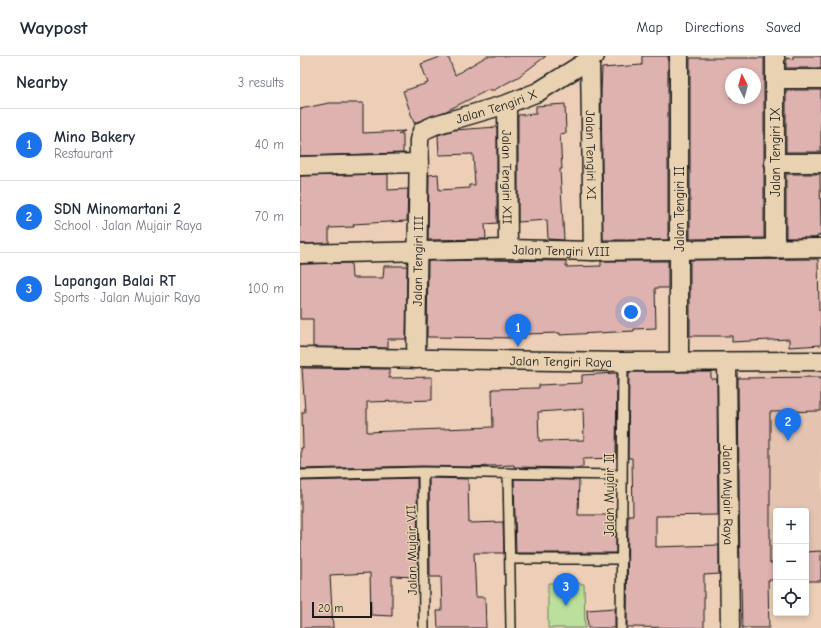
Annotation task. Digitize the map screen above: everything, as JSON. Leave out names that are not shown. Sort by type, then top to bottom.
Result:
[{"type":"street","name":"Jalan Tengiri II","points":[[678,362],[679,56]]},
{"type":"street","name":"Jalan Tengiri IX","points":[[774,249],[775,56]]},
{"type":"street","name":"Jalan Tengiri X","points":[[419,163],[419,140],[422,131],[508,104],[538,92],[592,58]]},
{"type":"street","name":"Jalan Tengiri XI","points":[[592,58],[593,251]]},
{"type":"street","points":[[775,79],[821,79]]},
{"type":"street","name":"Jalan Tengiri XII","points":[[508,104],[508,249]]},
{"type":"street","points":[[300,166],[419,163]]},
{"type":"street","name":"Jalan Tengiri III","points":[[416,360],[419,163]]},
{"type":"street","points":[[774,163],[821,163]]},
{"type":"street","name":"Jalan Tengiri VIII","points":[[300,254],[508,249],[593,251],[821,248]]},
{"type":"street","name":"Jalan Tengiri Raya","points":[[300,357],[416,360],[623,362],[821,361]]},
{"type":"street","name":"Jalan Mujair Raya","points":[[727,362],[730,628]]},
{"type":"lane","name":"Jalan Mujair II","points":[[621,628],[623,362]]},
{"type":"lane","points":[[300,475],[423,472],[622,475]]},
{"type":"lane","name":"Jalan Mujair VII","points":[[423,472],[424,628]]},
{"type":"lane","points":[[508,473],[511,628]]},
{"type":"lane","points":[[510,559],[622,558]]},
{"type":"shaded area","points":[[821,369],[821,551],[809,551],[809,508],[773,508],[773,551],[754,552],[756,370]]},
{"type":"green space","points":[[548,583],[584,584],[585,628],[548,628]]},
{"type":"building","points":[[443,56],[448,56],[455,75],[487,56],[546,56],[518,77],[494,90],[488,90],[446,111],[414,123],[403,91],[428,83],[421,64]]},
{"type":"building","points":[[642,56],[668,56],[668,240],[603,240],[602,68],[642,65]]},
{"type":"building","points":[[793,56],[821,56],[821,68],[786,68],[786,58],[793,59]]},
{"type":"building","points":[[690,58],[764,58],[764,238],[690,239]]},
{"type":"building","points":[[786,90],[821,90],[821,152],[786,152]]},
{"type":"building","points":[[329,103],[363,103],[363,133],[405,131],[398,134],[403,134],[403,153],[300,156],[300,109]]},
{"type":"building","points":[[565,104],[566,133],[560,134],[562,169],[560,169],[564,240],[548,239],[547,220],[518,222],[518,115],[536,114],[536,106]]},
{"type":"building","points":[[497,127],[497,223],[485,224],[486,239],[428,240],[429,175],[438,174],[439,190],[469,188],[469,185],[475,185],[473,154],[439,155],[438,135],[454,130]]},
{"type":"building","points":[[388,174],[388,190],[408,189],[407,221],[353,224],[354,227],[329,228],[329,243],[300,244],[300,176]]},
{"type":"building","points":[[786,174],[820,174],[821,235],[817,236],[817,238],[786,238]]},
{"type":"building","points":[[818,259],[819,310],[821,310],[821,345],[789,347],[789,339],[732,342],[732,336],[690,336],[690,260]]},
{"type":"building","points":[[428,261],[566,261],[566,267],[601,266],[601,261],[668,261],[668,288],[655,288],[656,328],[634,329],[634,331],[560,335],[560,333],[525,334],[525,338],[427,337]]},
{"type":"building","points":[[351,263],[352,278],[383,278],[384,266],[407,266],[406,339],[388,339],[388,348],[313,347],[313,319],[300,319],[300,264]]},
{"type":"building","points":[[302,368],[389,369],[389,378],[432,377],[432,400],[367,402],[367,432],[493,427],[492,389],[539,388],[539,385],[582,383],[582,375],[617,373],[616,458],[583,459],[583,467],[579,468],[514,467],[514,465],[301,469],[301,448],[303,448],[302,412],[305,412]],"holes":[[[583,409],[584,440],[539,441],[538,412]]]},
{"type":"building","points":[[629,372],[711,372],[711,379],[717,379],[718,515],[656,516],[656,547],[719,545],[719,574],[704,575],[704,628],[627,627],[628,515],[633,515],[632,458],[628,458]]},
{"type":"building","points":[[821,377],[821,411],[770,412],[770,563],[773,563],[773,580],[768,580],[769,628],[742,628],[740,580],[738,378]]},
{"type":"building","points":[[417,478],[418,577],[392,576],[392,616],[371,615],[370,573],[330,575],[333,628],[301,628],[301,481]]},
{"type":"building","points":[[429,478],[468,479],[469,523],[503,522],[504,553],[474,553],[476,597],[485,597],[486,628],[438,628],[437,611],[442,611],[441,577],[430,577]]},
{"type":"building","points":[[514,479],[579,480],[578,515],[616,515],[616,553],[516,553]]},
{"type":"building","points":[[821,551],[821,581],[809,581],[809,552]]},
{"type":"building","points":[[615,608],[615,628],[588,628],[587,610]]},
{"type":"place","name":"Mino Bakery","points":[[518,347]]},
{"type":"place","name":"SDN Minomartani 2","points":[[788,441]]},
{"type":"place","name":"Lapangan Balai RT","points":[[566,606]]}]
